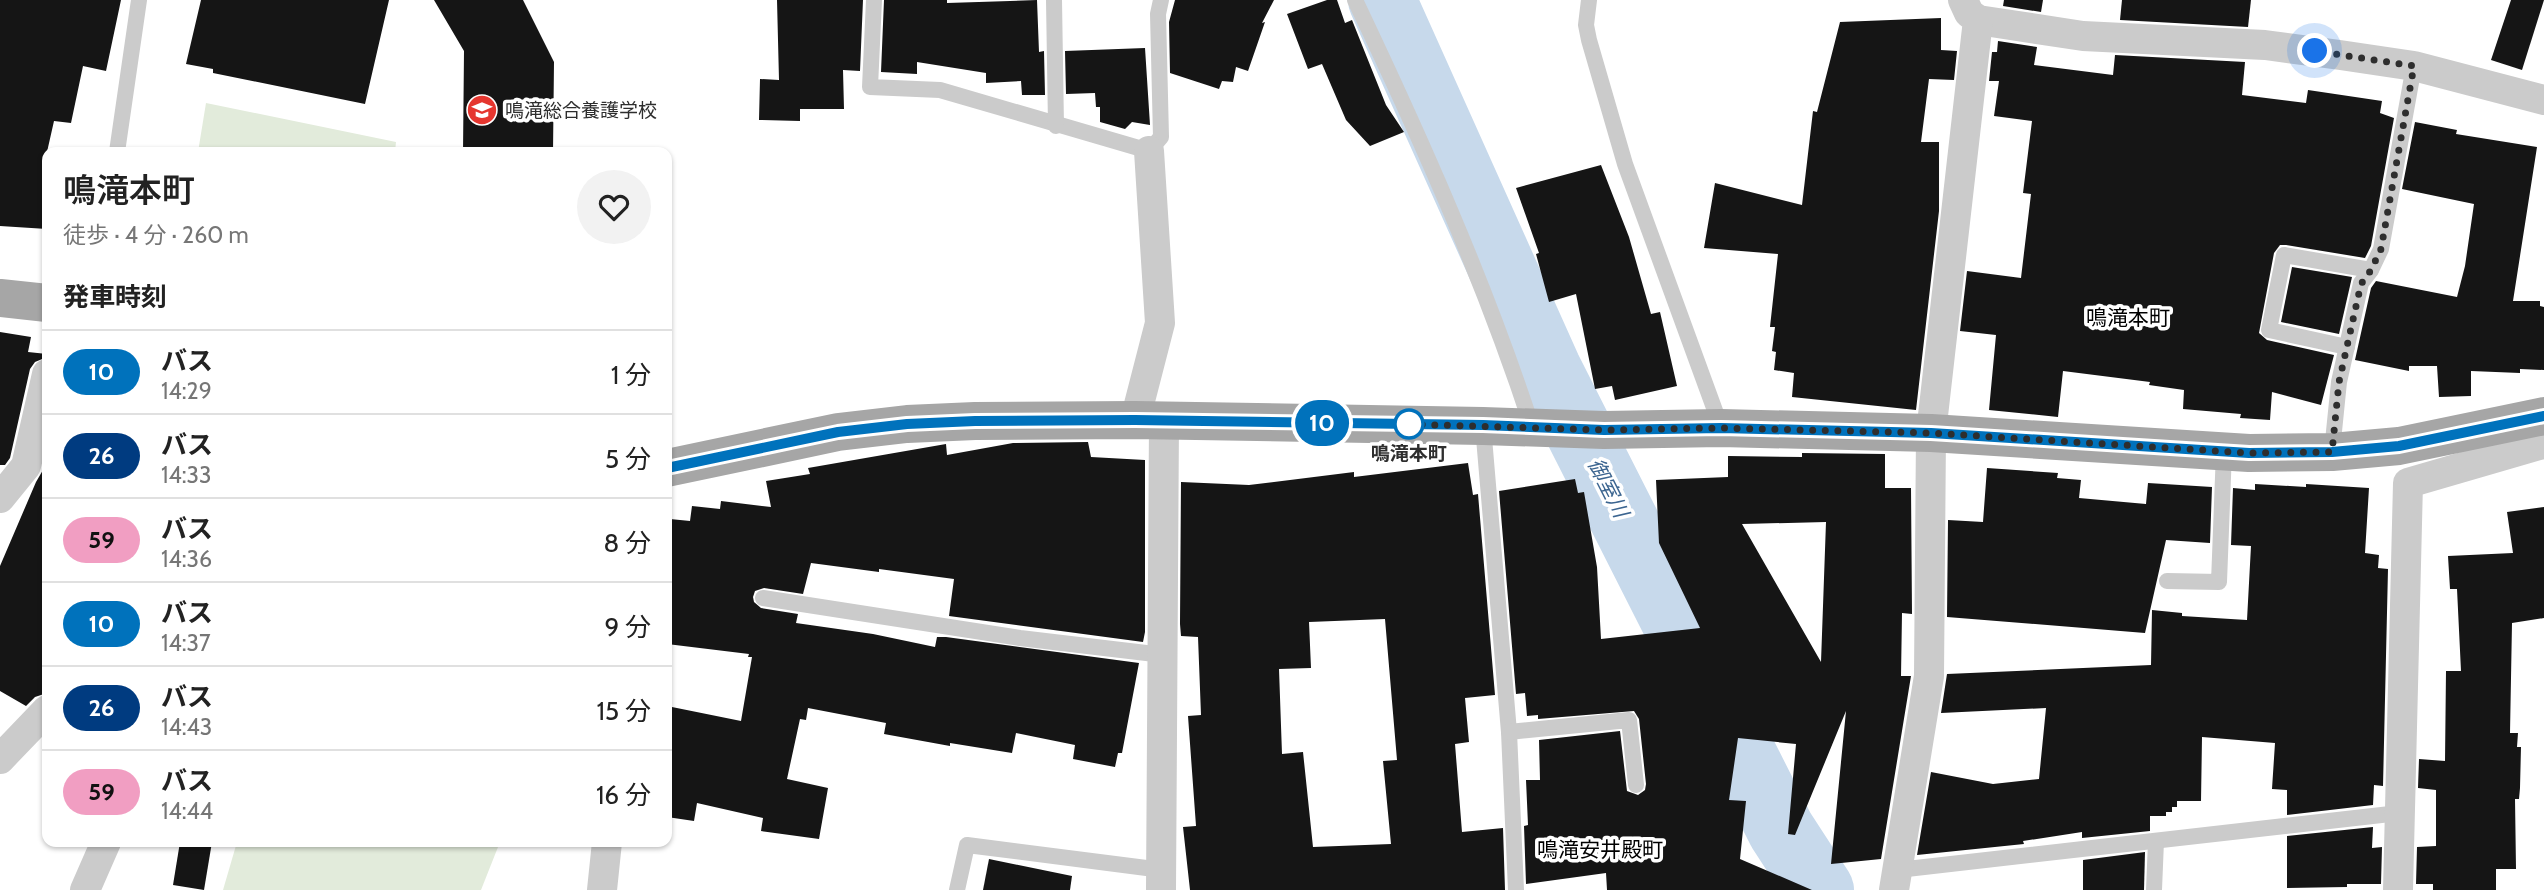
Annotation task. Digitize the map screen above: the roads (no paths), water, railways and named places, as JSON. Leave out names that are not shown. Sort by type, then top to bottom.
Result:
[{"type":"main road","points":[[0,298],[42,302]]},
{"type":"main road","points":[[672,467],[838,432],[907,424],[1149,421],[1483,425],[1604,430],[1721,428],[1931,433],[2224,451],[2332,452],[2542,432]]},
{"type":"street","points":[[1896,880],[1929,676],[1931,433],[1970,10],[2083,36],[2265,45],[2414,66],[2544,100]]},
{"type":"street","points":[[1149,151],[1160,323],[1149,421],[1163,655],[1161,880]]},
{"type":"street","points":[[0,498],[26,466],[42,396]]},
{"type":"street","points":[[2398,890],[2408,483],[2542,432]]},
{"type":"street","points":[[0,759],[42,715]]},
{"type":"street","points":[[85,890],[104,847]]},
{"type":"street","points":[[601,890],[606,847]]},
{"type":"lane","points":[[118,147],[139,0]]},
{"type":"lane","points":[[874,0],[870,87],[940,90],[1149,151],[1161,136],[1158,14],[1161,0]]},
{"type":"lane","points":[[1054,0],[1056,126]]},
{"type":"lane","points":[[1355,0],[1443,191],[1537,427]]},
{"type":"lane","points":[[1589,0],[1586,25],[1589,40],[1625,164],[1721,428]]},
{"type":"lane","points":[[2332,452],[2339,382],[2361,284],[2381,249],[2414,66]]},
{"type":"lane","points":[[2347,347],[2269,330],[2284,255],[2371,270]]},
{"type":"lane","points":[[1483,425],[1508,732],[1516,890]]},
{"type":"lane","points":[[2167,581],[2219,582],[2224,451]]},
{"type":"lane","points":[[763,598],[1020,638],[1163,655]]},
{"type":"lane","points":[[1508,732],[1629,720],[1636,785]]},
{"type":"lane","points":[[1896,880],[2156,841],[2399,813]]},
{"type":"lane","points":[[2154,890],[2156,841]]},
{"type":"lane","points":[[957,890],[967,845],[1161,880]]},
{"type":"waterway","name":"御室川","points":[[1382,0],[1547,368],[1781,830],[1820,890]]},
{"type":"place","name":"鳴滝総合養護学校","points":[[482,110]]},
{"type":"place","name":"鳴滝本町","points":[[1409,424]]},
{"type":"district","name":"鳴滝本町","points":[[2128,318]]},
{"type":"district","name":"鳴滝安井殿町","points":[[1600,850]]}]
